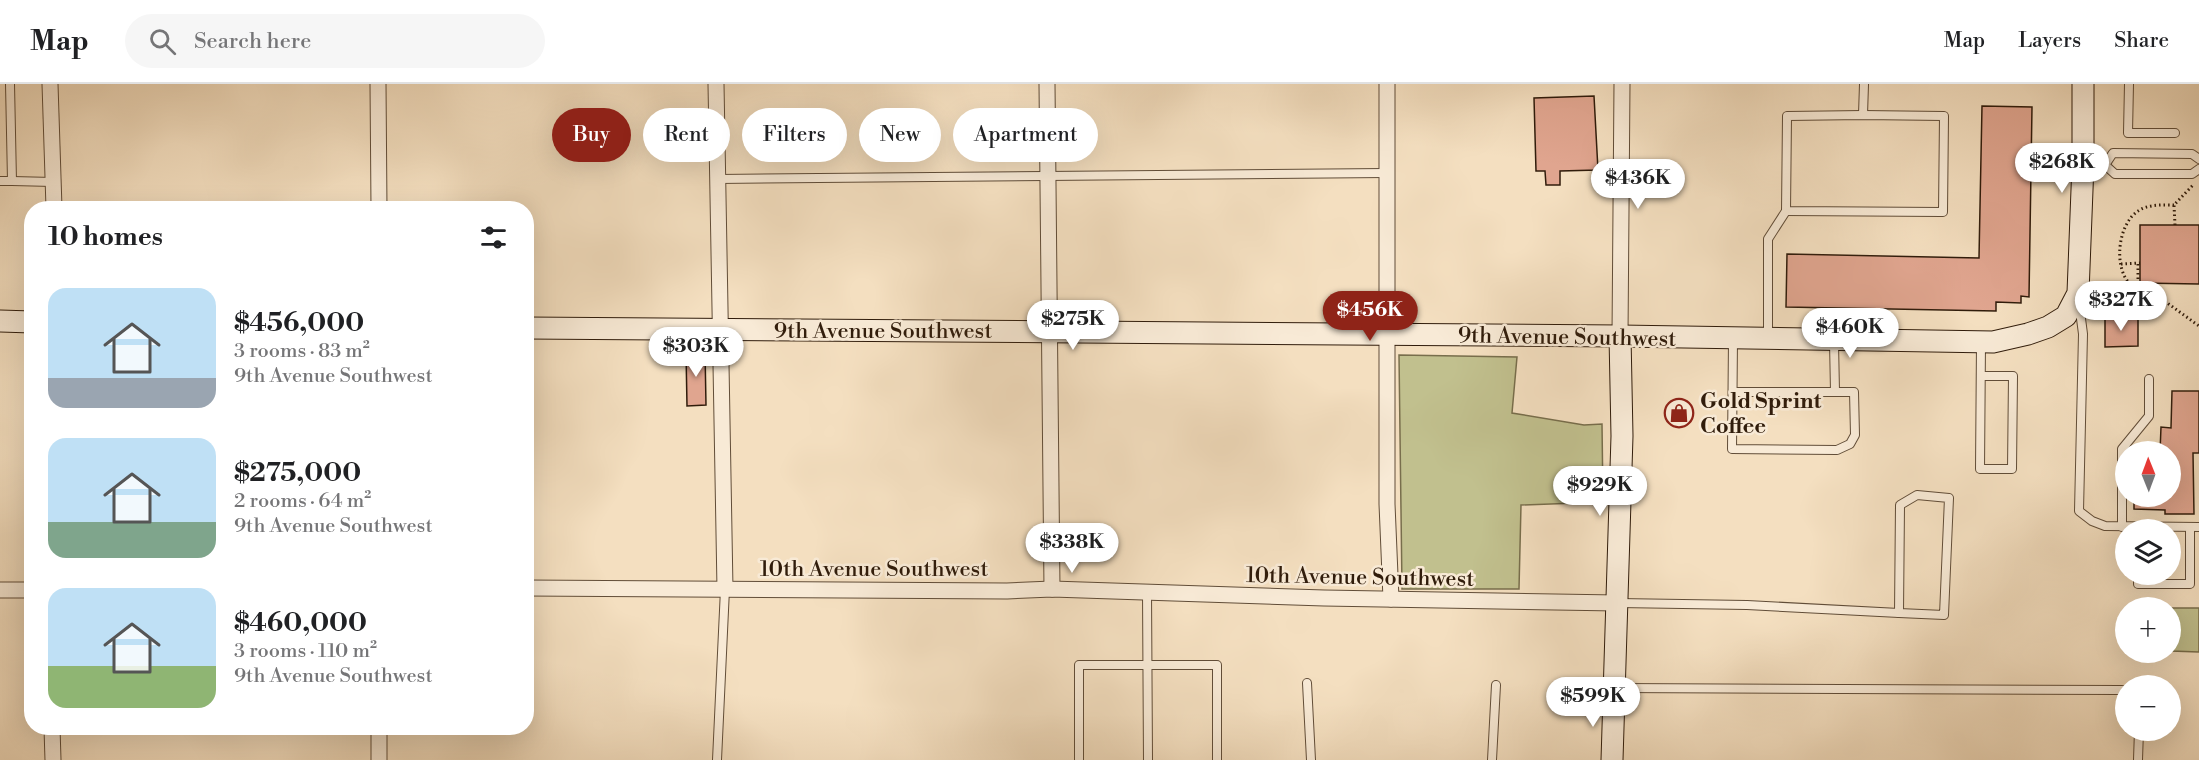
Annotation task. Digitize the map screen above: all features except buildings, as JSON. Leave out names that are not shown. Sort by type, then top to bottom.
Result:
[{"type":"street","points":[[50,84],[54,201]]},
{"type":"street","points":[[378,84],[379,201]]},
{"type":"street","points":[[717,84],[725,589]]},
{"type":"street","points":[[1047,84],[1052,590]]},
{"type":"street","points":[[1387,84],[1387,504],[1391,599]]},
{"type":"street","points":[[1612,760],[1622,436],[1620,336],[1622,84]]},
{"type":"street","points":[[2078,293],[2084,84]]},
{"type":"street","name":"9th Avenue Southwest","points":[[534,328],[1620,336],[1994,342],[2048,327],[2063,318],[2078,293]]},
{"type":"street","points":[[0,321],[24,322]]},
{"type":"street","name":"10th Avenue Southwest","points":[[534,588],[1052,590],[1617,603]]},
{"type":"street","points":[[0,590],[24,590]]},
{"type":"street","points":[[52,735],[52,760]]},
{"type":"street","points":[[378,735],[379,760]]},
{"type":"lane","points":[[10,84],[12,181]]},
{"type":"lane","points":[[1863,115],[1864,84]]},
{"type":"lane","points":[[2129,84],[2128,133],[2175,133]]},
{"type":"lane","points":[[1768,338],[1768,239],[1786,211],[1788,116],[1944,116],[1943,212],[1786,211]]},
{"type":"lane","points":[[2105,165],[2113,153],[2192,154],[2199,159]]},
{"type":"lane","points":[[2083,164],[2105,165],[2115,174],[2192,174],[2199,169]]},
{"type":"lane","points":[[718,179],[1386,173]]},
{"type":"lane","points":[[0,181],[53,182]]},
{"type":"lane","points":[[2078,293],[2083,334],[2079,511],[2092,521],[2115,527]]},
{"type":"lane","points":[[1733,338],[1732,449],[1837,450],[1850,444],[1855,435],[1854,392],[1733,392]]},
{"type":"lane","points":[[1834,339],[1835,392]]},
{"type":"lane","points":[[1981,341],[1980,469],[2012,469],[2013,376],[1981,376]]},
{"type":"lane","points":[[2122,519],[2122,449],[2149,416],[2149,379]]},
{"type":"lane","points":[[1617,603],[1747,605],[1899,613],[1944,615],[1949,498],[1917,495],[1900,505],[1899,613]]},
{"type":"lane","points":[[2181,527],[2199,527]]},
{"type":"lane","points":[[2190,527],[2195,584]]},
{"type":"lane","points":[[717,760],[725,589]]},
{"type":"lane","points":[[1147,592],[1148,760]]},
{"type":"lane","points":[[1079,760],[1079,665],[1217,665],[1217,760]]},
{"type":"lane","points":[[1307,683],[1311,760]]},
{"type":"lane","points":[[1492,760],[1496,685]]},
{"type":"lane","points":[[1614,688],[2115,690]]},
{"type":"lane","points":[[2138,760],[2139,741]]},
{"type":"path","points":[[2175,205],[2151,207],[2135,213],[2129,220],[2122,238],[2121,264],[2131,284],[2138,288],[2148,289],[2199,326]]},
{"type":"path","points":[[2121,264],[2139,263],[2138,288]]},
{"type":"shaded area","points":[[1399,355],[1517,357],[1512,413],[1584,425],[1602,424],[1603,502],[1521,505],[1519,589],[1402,589]]},
{"type":"shaded area","points":[[2181,608],[2199,608],[2199,652],[2181,651]]},
{"type":"place","name":"Gold Sprint Coffee","points":[[1679,413]]}]
